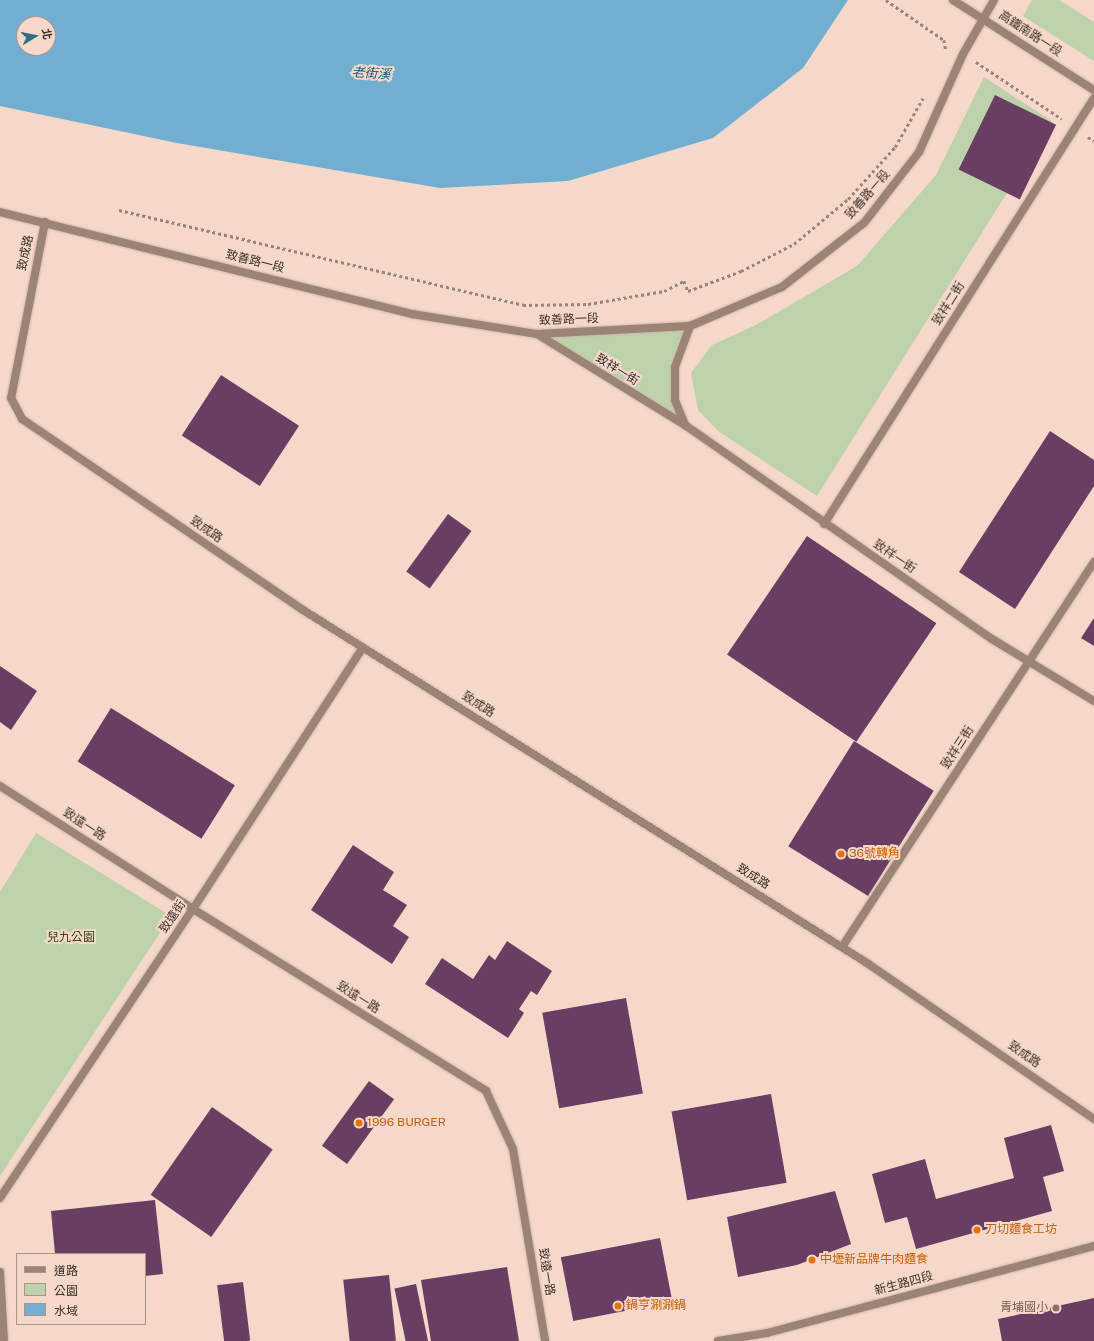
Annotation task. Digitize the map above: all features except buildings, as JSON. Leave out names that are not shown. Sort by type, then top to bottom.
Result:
[{"type":"street","name":"高鐵南路一段","points":[[953,0],[1094,90]]},
{"type":"street","name":"致善路一段","points":[[0,212],[412,314],[537,334],[690,326],[782,287],[864,223],[919,152],[963,54],[994,0]]},
{"type":"street","name":"致祥二街","points":[[824,524],[1094,98]]},
{"type":"street","name":"致成路","points":[[45,222],[10,398],[22,419],[303,610],[842,947],[1094,1119]]},
{"type":"street","points":[[685,425],[675,400],[675,367],[690,326]]},
{"type":"street","name":"致祥一街","points":[[537,334],[685,425],[824,524],[992,639],[1094,701]]},
{"type":"street","name":"致祥三街","points":[[842,947],[1094,562]]},
{"type":"street","name":"致遠街","points":[[0,1198],[193,909],[363,647]]},
{"type":"street","name":"致遠一路","points":[[0,786],[193,909],[486,1091],[513,1149],[545,1341]]},
{"type":"street","name":"新生路四段","points":[[718,1341],[767,1333],[1094,1246]]},
{"type":"street","points":[[0,1272],[4,1341]]},
{"type":"path","points":[[886,0],[963,54],[1094,141]]},
{"type":"path","points":[[944,40],[948,56]]},
{"type":"path","points":[[119,210],[523,305],[588,304],[664,291],[684,282],[688,290],[741,271],[794,244],[848,199],[896,147],[925,95]]},
{"type":"green space","points":[[1032,0],[1059,0],[1094,22],[1094,61],[1023,16]]},
{"type":"green space","points":[[984,77],[1052,121],[817,496],[718,431],[698,410],[691,373],[712,345],[756,325],[857,266],[936,175]]},
{"type":"green space","points":[[690,326],[675,367],[675,400],[685,425],[537,334]]},
{"type":"green space","name":"兒九公園","points":[[36,833],[171,916],[0,1176],[0,892]]},
{"type":"water","name":"老街溪","points":[[0,0],[848,0],[803,68],[713,138],[568,181],[440,188],[177,143],[0,106]]},
{"type":"place","name":"36號轉角","points":[[841,854]]},
{"type":"place","name":"1996 BURGER","points":[[359,1123]]},
{"type":"place","name":"刀切麵食工坊","points":[[977,1230]]},
{"type":"place","name":"中壢新品牌牛肉麵食","points":[[812,1260]]},
{"type":"place","name":"鍋亨涮涮鍋","points":[[618,1306]]},
{"type":"place","name":"青埔國小","points":[[1056,1308]]}]
